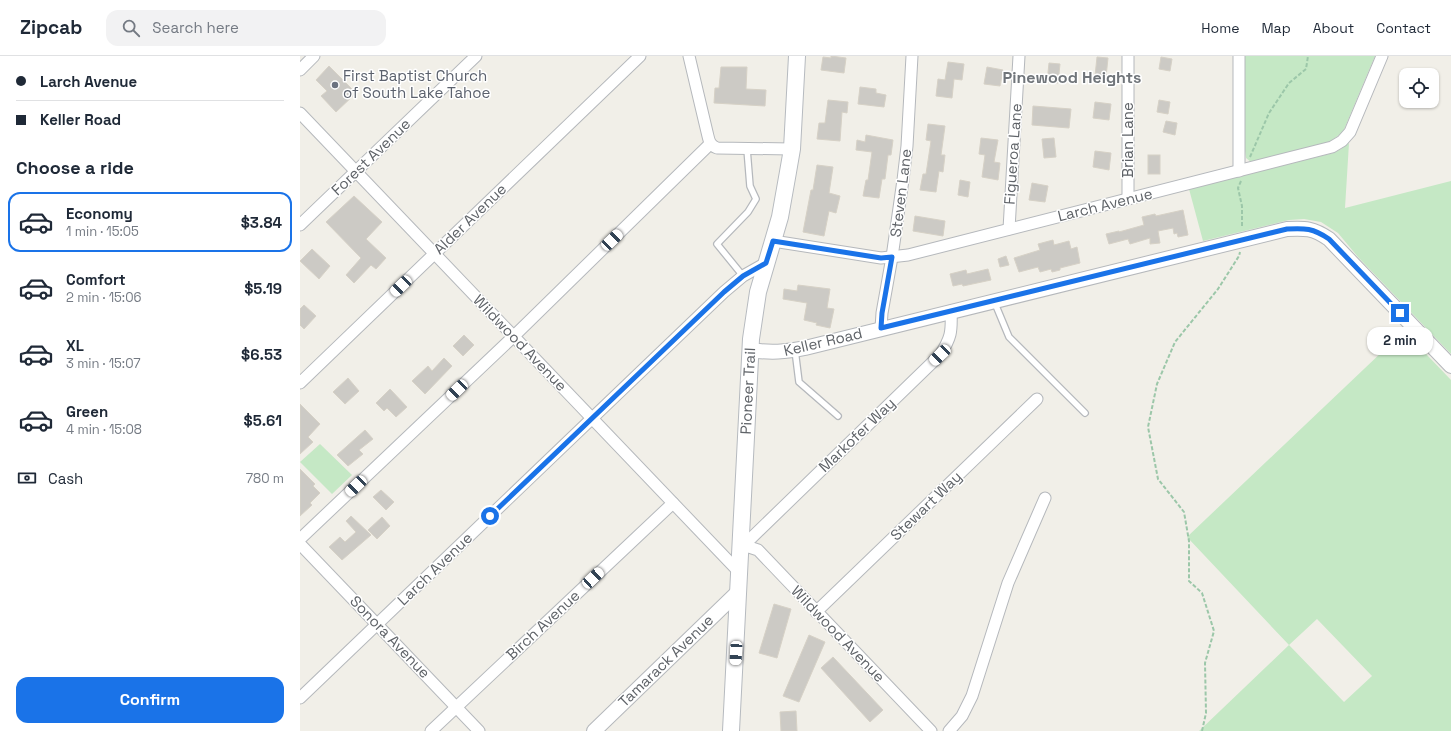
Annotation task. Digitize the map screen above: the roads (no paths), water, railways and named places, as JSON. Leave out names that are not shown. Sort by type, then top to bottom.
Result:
[{"type":"main road","name":"Pioneer Trail","points":[[731,731],[750,350],[758,292],[784,197],[792,149],[797,56]]},
{"type":"street","points":[[300,70],[314,56]]},
{"type":"street","name":"Forest Avenue","points":[[300,225],[476,56]]},
{"type":"street","name":"Alder Avenue","points":[[300,383],[640,56]]},
{"type":"street","points":[[689,56],[710,144],[717,148],[792,149]]},
{"type":"street","name":"Steven Lane","points":[[881,328],[907,146],[912,56]]},
{"type":"street","name":"Figueroa Lane","points":[[1009,229],[1019,56]]},
{"type":"street","name":"Brian Lane","points":[[1128,56],[1128,199]]},
{"type":"street","points":[[1239,56],[1242,170]]},
{"type":"street","name":"Larch Avenue","points":[[773,241],[881,258],[908,255],[1332,147],[1342,141],[1350,132],[1382,56]]},
{"type":"street","name":"Wildwood Avenue","points":[[300,113],[740,573]]},
{"type":"street","points":[[300,539],[514,336],[710,144]]},
{"type":"street","name":"Keller Road","points":[[750,350],[784,352],[795,350],[1287,229],[1305,228],[1319,232],[1329,239],[1451,366]]},
{"type":"street","name":"Larch Avenue","points":[[300,698],[724,292],[743,276],[766,263]]},
{"type":"street","name":"Markofer Way","points":[[740,548],[940,355],[949,341],[951,311]]},
{"type":"street","name":"Stewart Way","points":[[816,612],[1037,399]]},
{"type":"street","points":[[949,731],[962,716],[972,696],[1008,584],[1045,498]]},
{"type":"street","name":"Birch Avenue","points":[[431,731],[673,503]]},
{"type":"street","name":"Sonora Avenue","points":[[300,544],[479,731]]},
{"type":"street","name":"Wildwood Avenue","points":[[740,548],[749,547],[758,550],[931,731]]},
{"type":"street","name":"Tamarack Avenue","points":[[594,731],[739,591]]},
{"type":"lane","points":[[743,276],[717,244],[748,212],[756,199],[750,186],[747,149]]},
{"type":"lane","points":[[994,301],[1009,337],[1085,413]]},
{"type":"lane","points":[[795,350],[799,382],[838,416]]},
{"type":"place","name":"First Baptist Church of South Lake Tahoe","points":[[335,85]]},
{"type":"district","name":"Pinewood Heights","points":[[1072,77]]}]
